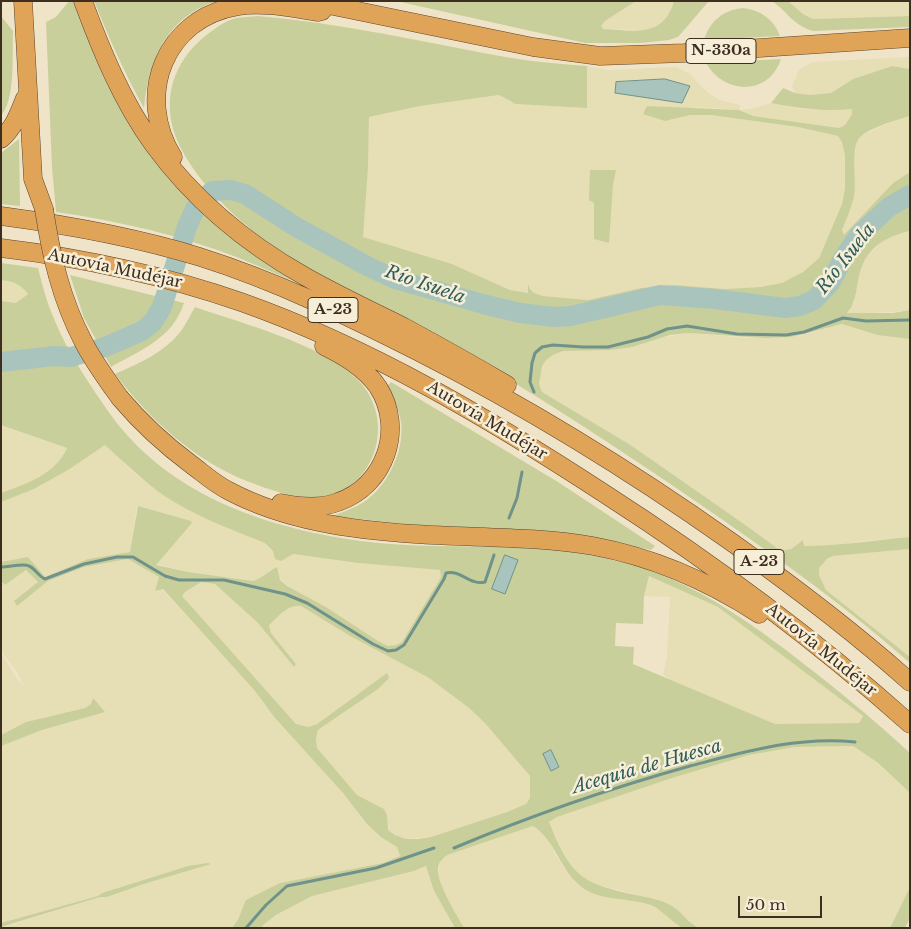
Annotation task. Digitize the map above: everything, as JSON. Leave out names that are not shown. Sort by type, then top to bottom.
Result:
[{"type":"highway","points":[[23,1],[29,24],[44,209],[54,263],[69,310],[90,354],[120,398],[158,438],[210,480],[248,500],[287,514],[322,523],[368,530],[416,534],[555,541],[593,546],[648,560],[690,575],[728,595],[773,624],[843,680],[862,682]]},
{"type":"highway","points":[[33,1],[29,24],[28,93],[33,179],[44,209]]},
{"type":"highway","points":[[309,1],[340,8]]},
{"type":"highway","points":[[176,173],[175,161],[156,117],[155,96],[162,64],[180,38],[204,17],[214,12],[237,6],[261,4],[318,12],[340,8]]},
{"type":"highway","name":"N-330a","points":[[340,8],[525,46],[600,56],[684,53],[910,38]]},
{"type":"highway","points":[[86,9],[130,108],[152,144],[176,173],[227,224],[266,252],[308,278],[440,346],[515,390],[600,443],[607,459]]},
{"type":"highway","points":[[1,139],[16,120],[28,93]]},
{"type":"highway","name":"Autovía Mudéjar","points":[[1,216],[86,229],[150,243],[226,266],[310,300],[403,343],[525,409],[682,508],[782,579],[910,682]]},
{"type":"highway","name":"Autovía Mudéjar","points":[[1,248],[75,259],[141,273],[217,294],[305,327],[356,349],[424,383],[570,470],[691,552],[765,605],[862,682],[910,724]]},
{"type":"highway","points":[[194,466],[264,499],[293,505],[316,506],[338,502],[357,494],[372,480],[384,461],[387,451],[390,431],[388,410],[371,378],[350,361],[323,345],[246,314],[240,302]]},
{"type":"shaded area","points":[[636,1],[674,1],[667,19],[658,27],[646,30],[603,29],[601,26],[605,21]]},
{"type":"shaded area","points":[[788,1],[910,1],[910,16],[813,19],[803,14]]},
{"type":"shaded area","points":[[910,57],[910,69],[892,66],[853,79],[831,93],[810,95],[795,93],[792,86],[799,70],[812,62]]},
{"type":"shaded area","points":[[587,66],[607,70],[676,67],[690,74],[708,93],[720,100],[740,105],[740,110],[771,103],[801,109],[852,109],[852,114],[845,126],[839,128],[753,116],[739,110],[696,107],[665,121],[690,115],[711,115],[798,127],[838,136],[842,142],[845,156],[845,188],[842,204],[819,258],[803,272],[782,283],[760,287],[724,289],[675,285],[641,288],[588,300],[543,296],[534,293],[528,286],[528,293],[510,290],[452,264],[362,237],[368,167],[369,117],[420,106],[499,95],[516,104],[587,108]],"holes":[[[615,170],[613,185],[594,239],[594,202]]]},
{"type":"shaded area","points":[[910,116],[910,172],[893,183],[844,236],[842,230],[854,198],[857,140],[863,135],[891,122]]},
{"type":"shaded area","points":[[910,231],[910,310],[847,314],[854,302],[860,272],[866,257],[884,240],[895,234]]},
{"type":"shaded area","points":[[1,280],[11,280],[20,284],[28,294],[16,303],[1,301]]},
{"type":"shaded area","points":[[842,324],[910,339],[910,537],[862,541],[838,546],[804,546],[803,540],[791,549],[777,548],[629,444],[542,392],[539,384],[540,375],[546,360],[563,351],[586,350],[689,333],[745,338],[791,337]]},
{"type":"shaded area","points":[[1,425],[67,448],[64,456],[59,463],[46,473],[28,483],[1,493]]},
{"type":"shaded area","points":[[105,444],[134,473],[164,495],[193,512],[265,543],[273,551],[275,558],[280,561],[293,554],[358,563],[440,570],[441,577],[402,642],[388,646],[326,607],[287,586],[271,569],[262,578],[253,581],[188,572],[156,564],[192,523],[137,506],[130,552],[88,559],[45,577],[23,558],[1,562],[1,502],[34,489],[68,470]]},
{"type":"shaded area","points":[[910,549],[910,657],[826,590],[819,575],[819,568],[822,563],[833,556]]},
{"type":"shaded area","points":[[128,559],[160,577],[155,591],[162,589],[255,691],[275,718],[343,793],[367,824],[397,847],[400,856],[383,863],[280,883],[242,910],[232,928],[1,928],[202,867],[188,866],[102,893],[98,896],[1,923],[1,746],[42,730],[104,712],[91,704],[85,708],[26,722],[1,735],[1,653],[24,686],[15,669],[1,651],[1,581],[5,585],[27,570],[38,583],[14,601],[17,606],[48,581],[84,567]]},
{"type":"shaded area","points":[[649,576],[718,607],[863,716],[859,723],[775,724],[670,680],[663,674],[667,657],[670,597],[644,596]]},
{"type":"shaded area","points":[[201,582],[215,584],[258,623],[294,667],[296,664],[271,633],[269,624],[289,607],[295,605],[301,606],[350,636],[429,678],[469,708],[485,723],[530,776],[530,798],[526,804],[431,837],[406,839],[395,835],[388,830],[381,807],[357,795],[317,748],[318,730],[378,689],[359,693],[317,724],[308,727],[296,724],[181,596]]},
{"type":"shaded area","points":[[853,746],[877,763],[910,793],[910,887],[890,928],[699,928],[672,906],[599,885],[577,873],[568,862],[549,822],[557,817],[669,779],[749,755],[795,747]]},
{"type":"shaded area","points":[[534,826],[543,832],[558,859],[576,883],[613,898],[631,900],[652,906],[662,911],[683,928],[464,928],[443,890],[438,873],[441,860],[447,855]]},
{"type":"shaded area","points":[[427,866],[434,891],[455,928],[262,928],[263,925],[276,915],[312,896],[414,871]]},
{"type":"green space","points":[[69,1],[75,1],[104,78],[129,123],[152,157],[178,187],[306,287],[239,258],[194,242],[126,224],[56,212],[52,168],[46,22],[56,17]]},
{"type":"green space","points":[[94,1],[217,1],[199,8],[185,18],[163,42],[150,73],[144,108],[130,82]]},
{"type":"green space","points":[[396,1],[636,1],[605,21],[601,26],[603,29],[636,31],[655,27],[663,22],[674,1],[709,1],[678,37],[669,40],[641,43],[585,43]]},
{"type":"green space","points":[[772,1],[788,1],[803,14],[813,19],[910,16],[910,27],[813,31],[795,22]]},
{"type":"green space","points":[[743,8],[766,16],[780,36],[704,40],[710,27],[718,18],[729,11]]},
{"type":"green space","points":[[1,16],[13,31],[13,63],[9,98],[1,116]]},
{"type":"green space","points":[[258,16],[353,28],[511,58],[587,66],[587,108],[515,104],[499,95],[420,106],[369,117],[363,237],[452,264],[510,290],[528,293],[528,284],[534,293],[543,296],[588,300],[641,288],[675,285],[724,289],[760,287],[782,283],[803,272],[819,258],[842,204],[845,188],[845,156],[842,142],[838,136],[798,127],[711,115],[690,115],[665,121],[643,114],[647,106],[739,110],[753,116],[839,128],[845,125],[852,114],[852,109],[811,109],[771,103],[783,88],[795,93],[810,95],[831,93],[853,79],[892,66],[910,69],[910,116],[889,122],[867,132],[858,140],[854,159],[854,197],[842,230],[844,235],[893,183],[910,172],[910,231],[888,238],[876,246],[866,257],[861,269],[855,298],[847,313],[893,313],[910,310],[910,339],[878,335],[842,324],[791,337],[764,338],[689,333],[670,335],[632,347],[610,350],[563,351],[546,360],[542,367],[539,384],[542,392],[629,444],[777,548],[791,549],[803,540],[804,546],[817,546],[910,537],[910,549],[833,556],[827,559],[819,568],[819,575],[826,590],[910,657],[910,663],[864,624],[793,570],[620,450],[519,385],[450,344],[353,296],[304,267],[272,246],[228,209],[198,175],[185,156],[175,135],[170,107],[173,81],[185,58],[204,37],[232,19]]},
{"type":"green space","points":[[781,59],[775,71],[767,80],[757,85],[746,87],[734,86],[724,81],[714,74],[706,63]]},
{"type":"green space","points":[[19,139],[20,206],[1,204],[1,153]]},
{"type":"green space","points":[[590,170],[616,170],[613,185],[609,243],[594,239],[594,203],[589,200]]},
{"type":"green space","points":[[1,263],[38,268],[50,309],[64,340],[82,372],[111,416],[128,436],[153,460],[181,481],[211,498],[243,512],[276,523],[344,538],[398,545],[519,547],[563,550],[633,565],[654,572],[695,590],[732,612],[786,650],[865,713],[910,753],[910,793],[878,763],[853,746],[795,747],[749,755],[669,779],[557,817],[549,822],[570,864],[587,879],[613,890],[667,904],[676,908],[699,928],[681,927],[653,906],[594,894],[585,889],[565,869],[546,838],[533,826],[447,855],[441,861],[438,868],[440,881],[464,928],[455,928],[434,891],[426,866],[414,871],[312,896],[276,915],[263,925],[262,928],[232,928],[246,900],[280,883],[383,863],[400,856],[397,847],[381,837],[367,824],[343,793],[275,718],[255,691],[163,589],[155,591],[159,577],[128,559],[84,567],[48,581],[17,606],[14,601],[38,582],[26,570],[5,585],[1,581],[1,562],[28,557],[45,577],[88,559],[130,552],[138,506],[191,521],[192,523],[156,565],[188,572],[253,581],[277,567],[280,580],[287,586],[326,607],[388,646],[402,642],[441,577],[440,570],[358,563],[293,554],[281,561],[275,559],[273,551],[265,543],[200,516],[163,495],[105,445],[68,470],[34,489],[1,502],[1,493],[30,482],[48,471],[56,465],[67,448],[1,425],[1,301],[16,303],[28,294],[16,284],[1,280]],"holes":[[[649,576],[718,607],[863,716],[859,723],[775,724],[633,664],[634,647],[615,646],[616,623],[643,624],[644,596]],[[201,582],[215,584],[258,623],[294,667],[296,664],[271,633],[269,625],[288,609],[301,606],[350,636],[429,678],[469,708],[485,723],[530,776],[530,798],[526,804],[431,837],[406,839],[395,835],[388,830],[387,815],[384,809],[357,795],[317,748],[316,739],[318,730],[378,689],[389,678],[387,673],[317,724],[308,727],[296,724],[182,596]]]},
{"type":"green space","points":[[70,275],[184,303],[172,325],[155,342],[111,367],[84,318]]},
{"type":"green space","points":[[195,307],[302,345],[341,366],[357,379],[370,397],[377,416],[378,437],[373,456],[363,473],[348,487],[330,495],[307,497],[285,494],[249,482],[229,473],[192,451],[143,408],[115,374],[142,362],[167,345],[181,331]]},
{"type":"green space","points":[[391,382],[558,482],[655,546],[651,550],[574,534],[404,524],[332,516],[367,500],[384,481],[396,459],[400,446],[401,422],[396,404],[387,386]]},
{"type":"green space","points":[[93,698],[105,712],[42,730],[1,746],[1,735],[26,722],[85,708],[91,704]]},
{"type":"green space","points":[[211,864],[107,897],[100,897],[1,927],[1,923],[98,896],[102,893],[188,866]]},
{"type":"green space","points":[[910,887],[910,918],[905,928],[890,928]]},
{"type":"water","points":[[665,79],[690,86],[682,103],[615,93],[616,82]]},
{"type":"water","points":[[505,555],[518,560],[505,594],[492,589]]},
{"type":"water","points":[[551,750],[559,767],[551,771],[543,754]]},
{"type":"waterway","name":"Río Isuela","points":[[1,362],[54,356],[71,357],[105,347],[142,331],[153,322],[162,307],[187,227],[195,209],[212,191],[231,190],[245,194],[296,227],[395,279],[520,313],[554,317],[571,316],[660,295],[715,299],[785,308],[800,306],[814,300],[830,283],[859,235],[889,207],[910,195]]},
{"type":"waterway","points":[[534,392],[530,382],[532,363],[535,353],[542,347],[553,345],[608,347],[648,337],[667,329],[687,326],[737,334],[786,335],[804,332],[843,318],[866,321],[910,320]]},
{"type":"waterway","points":[[509,518],[517,498],[522,472]]},
{"type":"waterway","points":[[1,567],[27,565],[45,579],[84,564],[117,557],[133,557],[165,576],[179,580],[224,580],[285,594],[307,603],[373,644],[388,651],[396,650],[404,645],[446,573],[456,573],[475,582],[485,582],[494,555]]},
{"type":"waterway","name":"Acequia de Huesca","points":[[454,848],[571,803],[690,766],[771,746],[813,741],[855,742]]},
{"type":"waterway","name":"Acequia de Huesca","points":[[246,928],[266,905],[287,886],[376,868],[434,848]]}]
